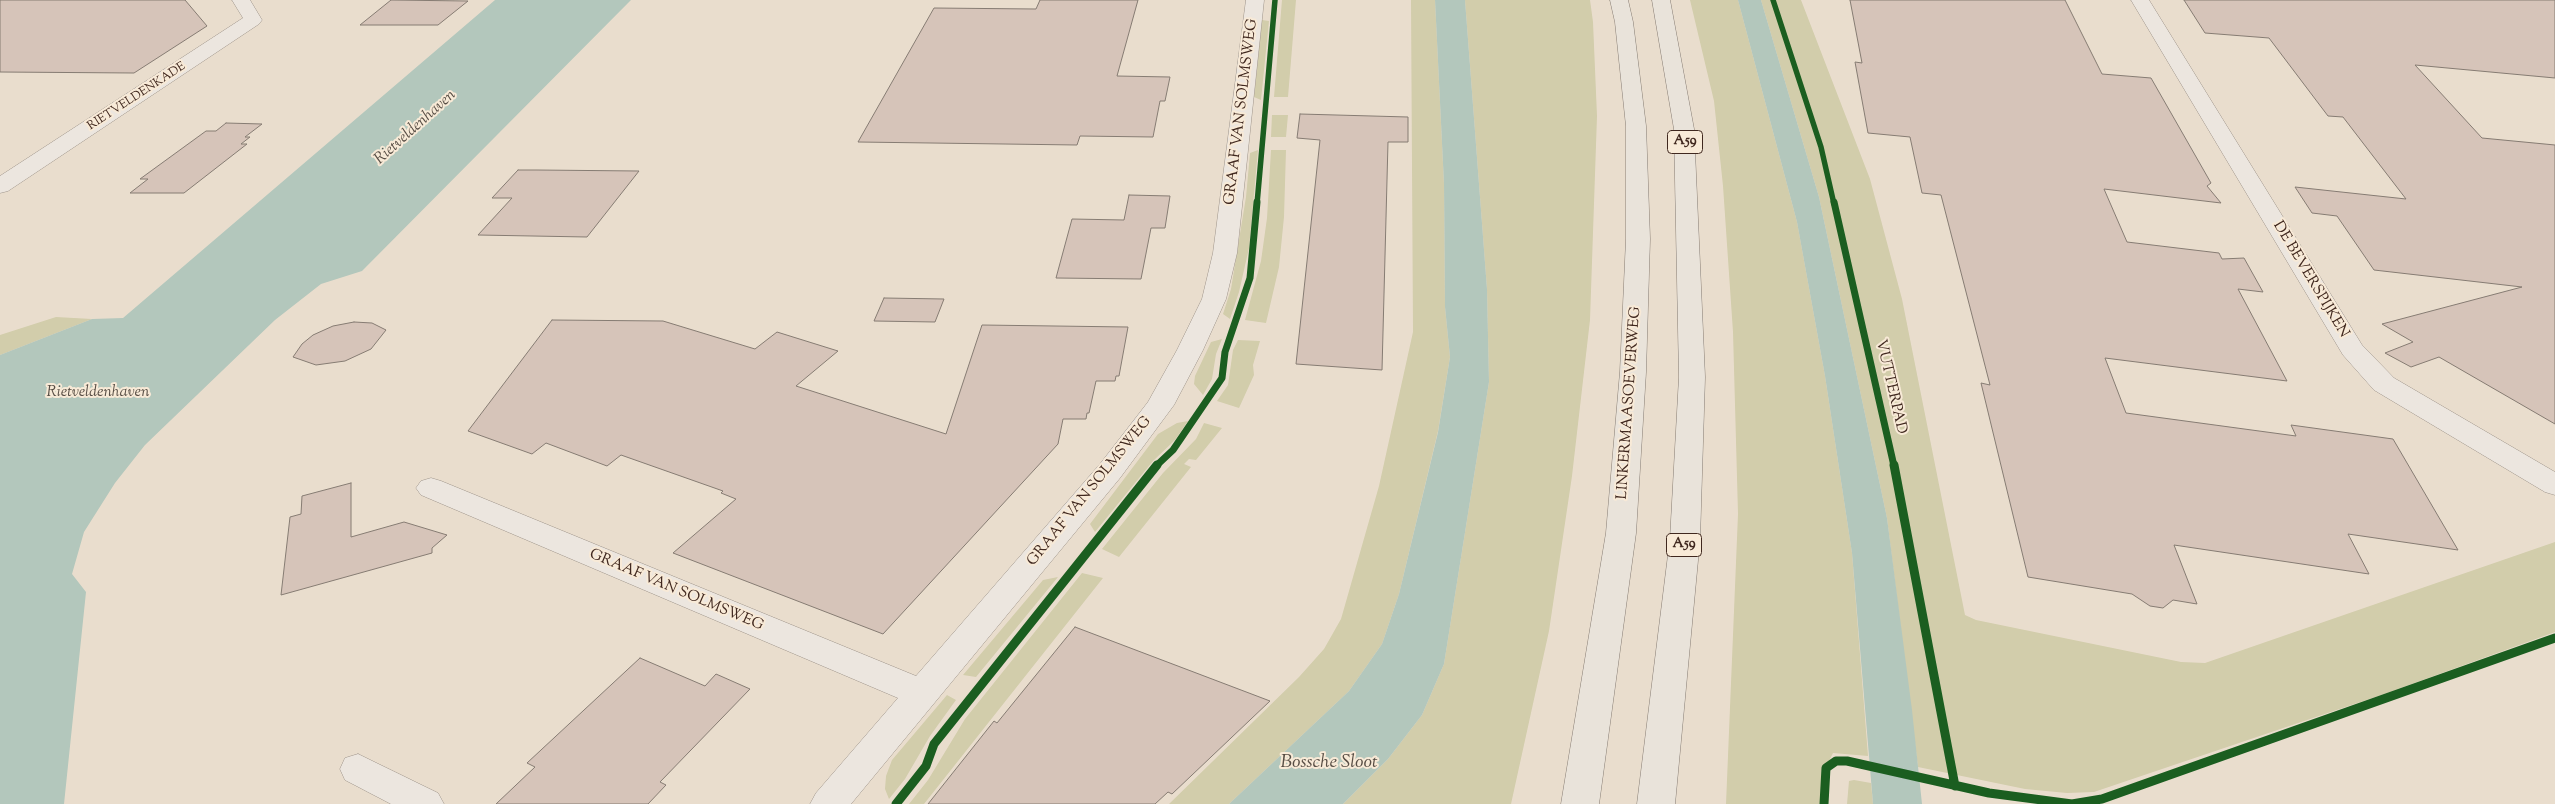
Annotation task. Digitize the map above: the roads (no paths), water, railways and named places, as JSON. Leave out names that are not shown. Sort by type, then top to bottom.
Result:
[{"type":"highway","points":[[1606,0],[1624,22]]},
{"type":"highway","name":"LINKERMAASOEVERWEG","points":[[1580,804],[1621,533],[1634,372],[1638,239],[1636,126],[1624,22],[1619,0]]},
{"type":"highway","name":"A59","points":[[1656,804],[1685,539],[1692,377],[1684,129],[1661,0]]},
{"type":"street","name":"RIETVELDENKADE","points":[[0,186],[253,20],[241,0]]},
{"type":"street","name":"GRAAF VAN SOLMSWEG","points":[[829,804],[1110,471],[1160,404],[1190,350],[1214,299],[1224,253],[1255,0]]},
{"type":"street","name":"DE BEVERSPIJKEN","points":[[2140,0],[2352,349],[2384,384],[2555,485]]},
{"type":"street","name":"GRAAF VAN SOLMSWEG","points":[[431,488],[921,693]]},
{"type":"street","points":[[358,769],[425,804]]},
{"type":"water","name":"Rietveldenhaven","points":[[495,0],[631,0],[362,271],[321,284],[275,320],[145,445],[115,483],[84,532],[72,574],[86,592],[64,804],[0,804],[0,355],[92,319],[123,318]]},
{"type":"water","name":"Bossche Sloot","points":[[1435,0],[1465,0],[1487,289],[1489,382],[1444,664],[1422,715],[1388,759],[1343,804],[1229,804],[1349,691],[1382,644],[1399,594],[1438,432],[1450,357],[1445,307],[1444,184]]},
{"type":"water","points":[[1738,0],[1761,0],[1819,197],[1887,518],[1922,804],[1873,804],[1852,553],[1825,376],[1797,222]]}]
